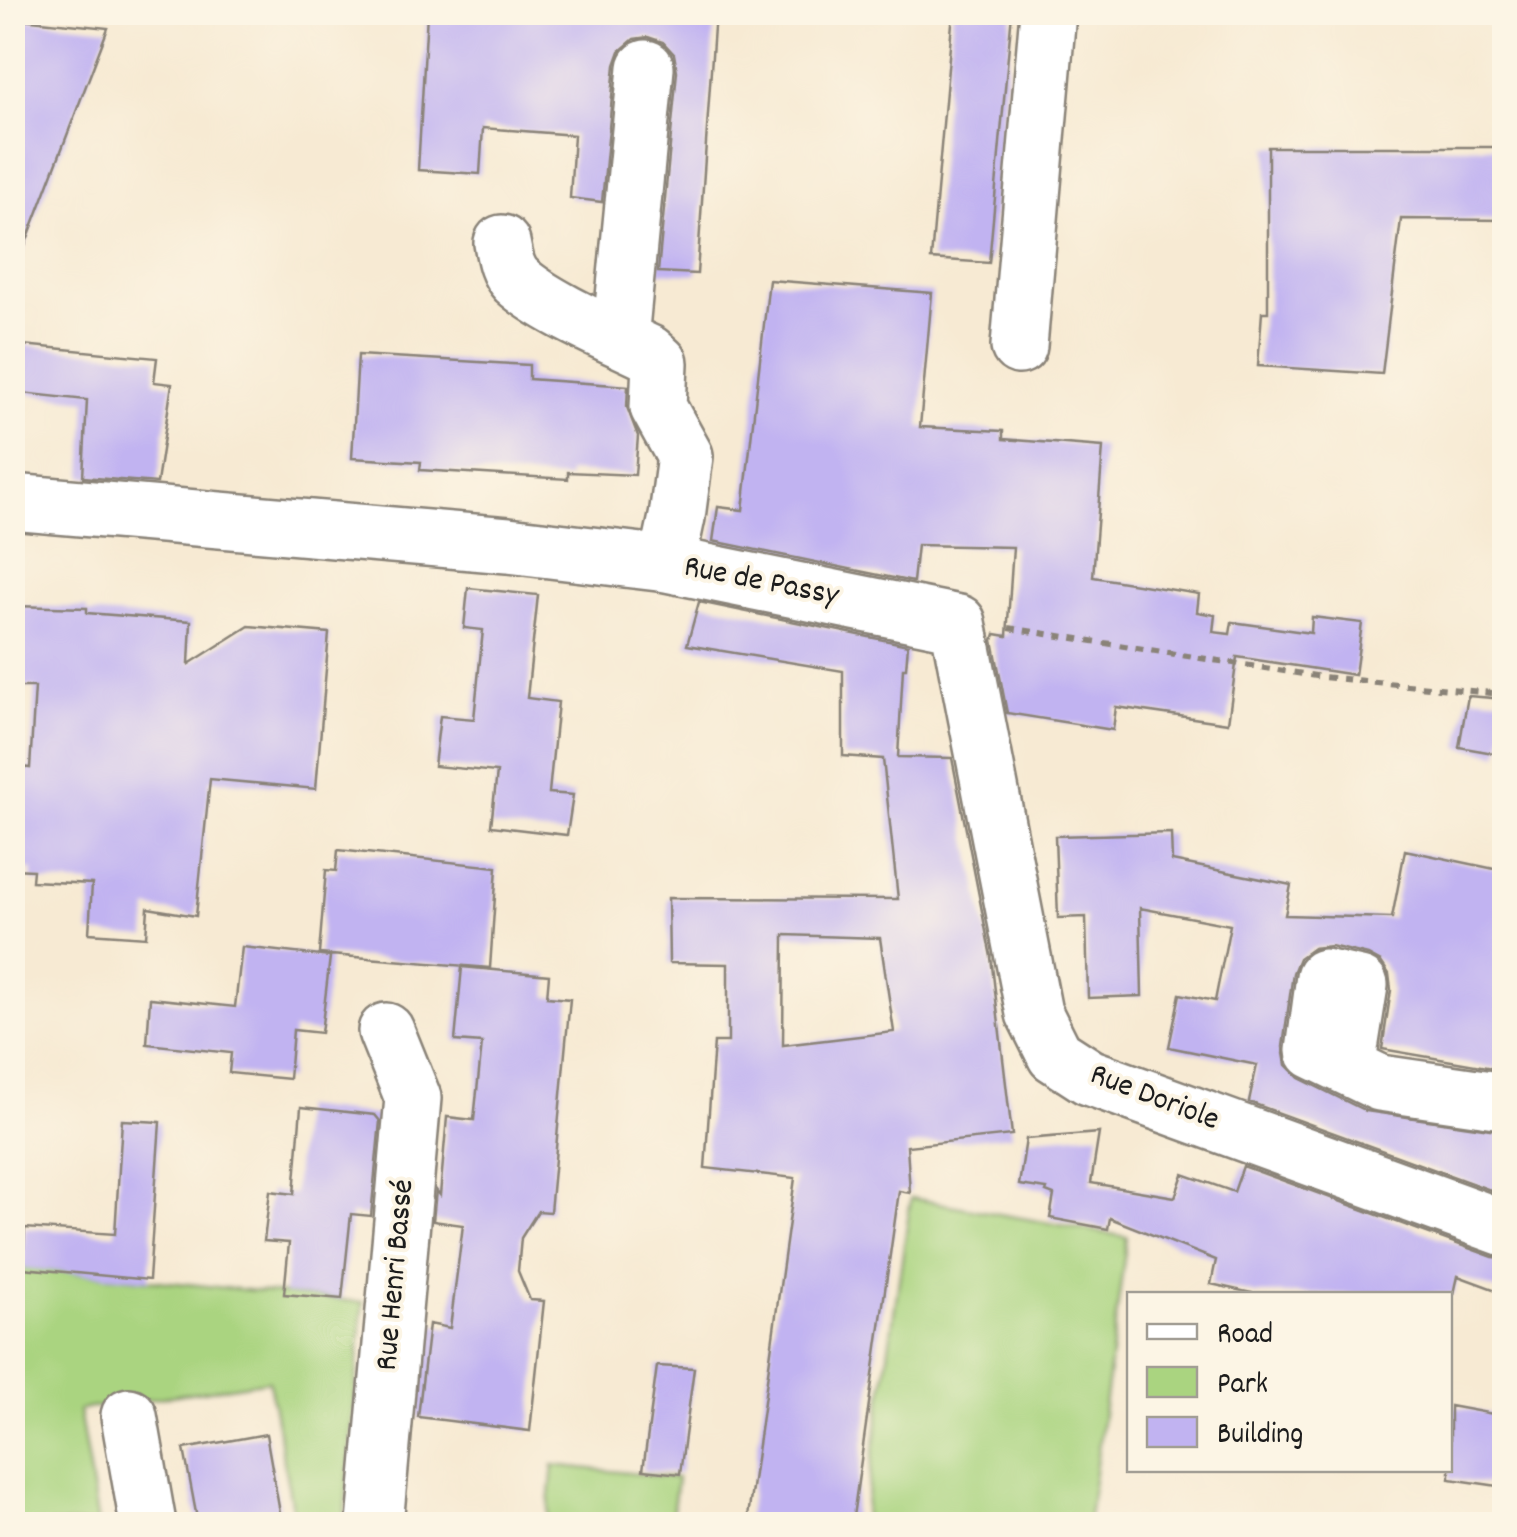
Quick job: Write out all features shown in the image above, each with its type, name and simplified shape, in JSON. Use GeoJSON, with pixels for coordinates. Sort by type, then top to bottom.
{"type":"FeatureCollection","features":[{"type":"Feature","properties":{"kind":"street"},"geometry":{"type":"LineString","coordinates":[[1019,346],[1048,12]]}},
{"type":"Feature","properties":{"kind":"street"},"geometry":{"type":"LineString","coordinates":[[620,339],[646,68]]}},
{"type":"Feature","properties":{"kind":"street"},"geometry":{"type":"LineString","coordinates":[[502,243],[506,264],[516,279],[542,298],[649,353],[660,363],[658,407],[685,456],[678,517],[667,564]]}},
{"type":"Feature","properties":{"kind":"street","name":"Rue de Passy"},"geometry":{"type":"LineString","coordinates":[[12,502],[508,545],[667,564],[958,623]]}},
{"type":"Feature","properties":{"kind":"street","name":"Rue Doriole"},"geometry":{"type":"LineString","coordinates":[[958,623],[1034,1013],[1056,1055],[1089,1077],[1504,1228]]}},
{"type":"Feature","properties":{"kind":"street","name":"Rue Henri Bassé"},"geometry":{"type":"LineString","coordinates":[[375,1524],[413,1098],[386,1031]]}},
{"type":"Feature","properties":{"kind":"street"},"geometry":{"type":"LineString","coordinates":[[1347,1067],[1380,1083],[1504,1101]]}},
{"type":"Feature","properties":{"kind":"street"},"geometry":{"type":"LineString","coordinates":[[129,1416],[148,1524]]}},
{"type":"Feature","properties":{"kind":"path"},"geometry":{"type":"LineString","coordinates":[[958,623],[979,623],[1322,677],[1504,694]]}},
{"type":"Feature","properties":{"kind":"green space"},"geometry":{"type":"Polygon","coordinates":[[[911,1198],[1127,1237],[1088,1524],[863,1524],[911,1198]]]}},
{"type":"Feature","properties":{"kind":"green space"},"geometry":{"type":"Polygon","coordinates":[[[13,1266],[363,1302],[344,1524],[295,1524],[269,1381],[79,1410],[98,1524],[13,1524],[13,1266]]]}},
{"type":"Feature","properties":{"kind":"green space"},"geometry":{"type":"Polygon","coordinates":[[[553,1465],[677,1478],[671,1524],[547,1524],[553,1465]]]}},
{"type":"Feature","properties":{"kind":"building"},"geometry":{"type":"Polygon","coordinates":[[[715,12],[697,274],[658,272],[677,71],[674,54],[663,42],[648,37],[634,39],[620,51],[615,65],[602,202],[570,198],[574,135],[483,128],[480,174],[418,170],[427,13],[715,12]]]}},
{"type":"Feature","properties":{"kind":"building"},"geometry":{"type":"Polygon","coordinates":[[[953,12],[1012,12],[989,263],[931,259],[953,12]]]}},
{"type":"Feature","properties":{"kind":"building"},"geometry":{"type":"Polygon","coordinates":[[[12,18],[108,28],[16,269],[12,269],[12,18]]]}},
{"type":"Feature","properties":{"kind":"building"},"geometry":{"type":"Polygon","coordinates":[[[1268,147],[1504,147],[1504,220],[1401,219],[1382,374],[1258,366],[1262,312],[1268,312],[1268,147]]]}},
{"type":"Feature","properties":{"kind":"building"},"geometry":{"type":"Polygon","coordinates":[[[769,280],[932,293],[920,427],[1003,431],[1003,439],[1103,447],[1093,577],[1199,594],[1197,612],[1215,615],[1213,632],[1230,634],[1232,622],[1311,633],[1312,617],[1362,623],[1355,675],[1237,657],[1228,723],[1116,707],[1113,730],[1007,713],[993,640],[995,634],[1007,636],[1013,547],[917,545],[913,582],[713,541],[718,507],[743,510],[769,280]]]}},
{"type":"Feature","properties":{"kind":"building"},"geometry":{"type":"Polygon","coordinates":[[[12,344],[157,358],[154,382],[172,384],[157,483],[83,477],[87,400],[12,392],[12,344]]]}},
{"type":"Feature","properties":{"kind":"building"},"geometry":{"type":"Polygon","coordinates":[[[358,355],[529,365],[529,379],[628,386],[627,407],[638,436],[635,475],[568,472],[568,479],[420,470],[421,462],[352,458],[358,355]]]}},
{"type":"Feature","properties":{"kind":"building"},"geometry":{"type":"Polygon","coordinates":[[[468,588],[538,595],[527,698],[558,702],[549,793],[573,795],[567,835],[491,826],[497,772],[434,766],[440,716],[474,719],[483,630],[464,628],[468,588]]]}},
{"type":"Feature","properties":{"kind":"building"},"geometry":{"type":"Polygon","coordinates":[[[699,602],[908,645],[898,757],[952,758],[991,957],[1012,1135],[907,1146],[910,1193],[899,1191],[852,1524],[747,1524],[795,1178],[705,1168],[714,1042],[728,1042],[728,964],[669,963],[668,898],[898,899],[883,759],[843,756],[843,671],[687,645],[699,602]],[[784,935],[783,1045],[894,1032],[880,938],[784,935]]]}},
{"type":"Feature","properties":{"kind":"building"},"geometry":{"type":"Polygon","coordinates":[[[12,606],[87,608],[87,613],[191,621],[189,664],[249,626],[329,633],[316,789],[210,779],[196,916],[148,908],[146,937],[89,933],[92,884],[32,881],[33,870],[12,869],[12,766],[30,768],[35,687],[12,687],[12,606]]]}},
{"type":"Feature","properties":{"kind":"building"},"geometry":{"type":"Polygon","coordinates":[[[1468,696],[1504,699],[1499,754],[1459,747],[1468,696]]]}},
{"type":"Feature","properties":{"kind":"building"},"geometry":{"type":"Polygon","coordinates":[[[1171,833],[1172,861],[1291,885],[1285,915],[1392,918],[1405,850],[1504,871],[1504,1070],[1382,1049],[1391,990],[1389,974],[1381,962],[1368,955],[1331,946],[1313,948],[1299,958],[1293,973],[1283,1047],[1286,1065],[1299,1078],[1366,1111],[1504,1131],[1504,1195],[1249,1102],[1257,1065],[1169,1047],[1180,994],[1215,1001],[1230,925],[1140,908],[1142,996],[1088,998],[1086,917],[1058,918],[1055,836],[1171,833]]]}},
{"type":"Feature","properties":{"kind":"building"},"geometry":{"type":"Polygon","coordinates":[[[338,850],[497,867],[490,968],[319,954],[326,870],[336,871],[338,850]]]}},
{"type":"Feature","properties":{"kind":"building"},"geometry":{"type":"Polygon","coordinates":[[[242,947],[330,957],[321,1033],[293,1030],[289,1079],[229,1073],[231,1053],[147,1044],[150,998],[235,1007],[242,947]]]}},
{"type":"Feature","properties":{"kind":"building"},"geometry":{"type":"Polygon","coordinates":[[[462,967],[549,975],[547,997],[570,999],[550,1212],[538,1211],[521,1238],[518,1271],[530,1300],[544,1301],[530,1431],[418,1417],[429,1324],[450,1328],[463,1225],[433,1221],[436,1190],[440,1195],[447,1117],[474,1120],[482,1043],[455,1041],[462,967]]]}},
{"type":"Feature","properties":{"kind":"building"},"geometry":{"type":"Polygon","coordinates":[[[301,1107],[375,1115],[380,1121],[371,1216],[351,1214],[342,1299],[284,1294],[289,1243],[264,1241],[270,1191],[294,1194],[301,1107]]]}},
{"type":"Feature","properties":{"kind":"building"},"geometry":{"type":"Polygon","coordinates":[[[122,1120],[160,1122],[149,1280],[23,1268],[25,1228],[115,1234],[122,1120]]]}},
{"type":"Feature","properties":{"kind":"building"},"geometry":{"type":"Polygon","coordinates":[[[1099,1133],[1091,1183],[1175,1197],[1183,1174],[1234,1192],[1243,1166],[1504,1258],[1504,1293],[1458,1276],[1454,1294],[1247,1292],[1211,1284],[1216,1260],[1110,1218],[1108,1229],[1050,1218],[1054,1195],[1047,1189],[1019,1185],[1026,1139],[1099,1133]]]}},
{"type":"Feature","properties":{"kind":"building"},"geometry":{"type":"Polygon","coordinates":[[[657,1366],[694,1368],[680,1474],[643,1470],[657,1366]]]}},
{"type":"Feature","properties":{"kind":"building"},"geometry":{"type":"Polygon","coordinates":[[[1452,1406],[1504,1416],[1498,1486],[1450,1479],[1452,1406]]]}},
{"type":"Feature","properties":{"kind":"building"},"geometry":{"type":"Polygon","coordinates":[[[266,1434],[282,1524],[198,1524],[184,1449],[266,1434]]]}}]}
